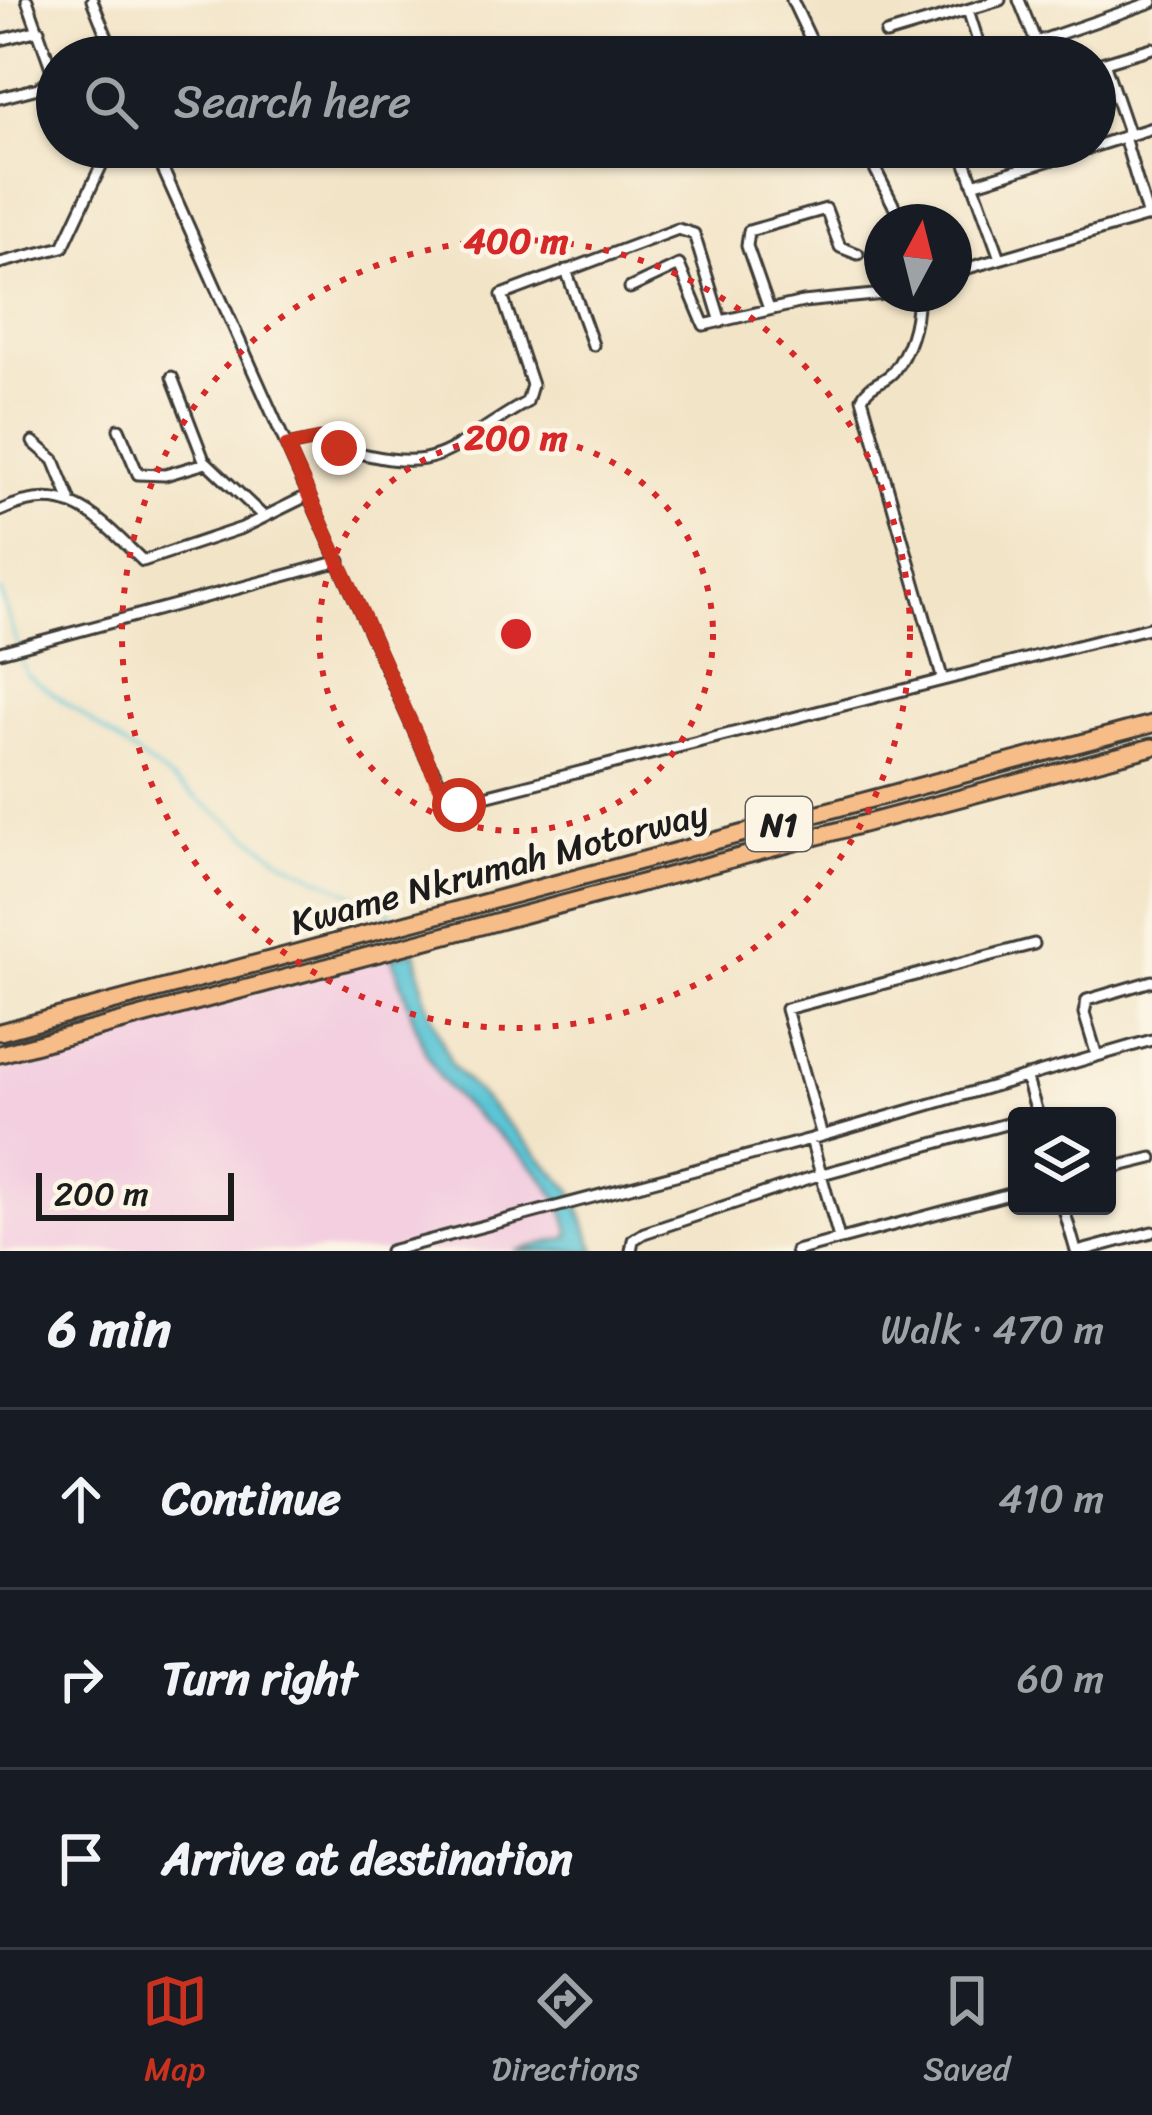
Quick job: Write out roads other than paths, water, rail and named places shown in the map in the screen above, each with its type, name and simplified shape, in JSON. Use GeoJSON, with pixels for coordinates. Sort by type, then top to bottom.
{"type":"FeatureCollection","features":[{"type":"Feature","properties":{"kind":"highway","name":"Kwame Nkrumah Motorway"},"geometry":{"type":"LineString","coordinates":[[0,1032],[1152,724]]}},
{"type":"Feature","properties":{"kind":"highway","name":"Kwame Nkrumah Motorway"},"geometry":{"type":"LineString","coordinates":[[0,1054],[1152,747]]}},
{"type":"Feature","properties":{"kind":"street"},"geometry":{"type":"LineString","coordinates":[[27,0],[41,36]]}},
{"type":"Feature","properties":{"kind":"street"},"geometry":{"type":"LineString","coordinates":[[92,0],[107,36]]}},
{"type":"Feature","properties":{"kind":"street"},"geometry":{"type":"LineString","coordinates":[[794,0],[810,36]]}},
{"type":"Feature","properties":{"kind":"street"},"geometry":{"type":"LineString","coordinates":[[886,34],[960,7],[1000,0]]}},
{"type":"Feature","properties":{"kind":"street"},"geometry":{"type":"LineString","coordinates":[[1019,0],[1034,36]]}},
{"type":"Feature","properties":{"kind":"street"},"geometry":{"type":"LineString","coordinates":[[1053,36],[1152,2]]}},
{"type":"Feature","properties":{"kind":"street"},"geometry":{"type":"LineString","coordinates":[[960,7],[973,36]]}},
{"type":"Feature","properties":{"kind":"street"},"geometry":{"type":"LineString","coordinates":[[0,40],[39,30]]}},
{"type":"Feature","properties":{"kind":"street"},"geometry":{"type":"LineString","coordinates":[[1116,59],[1152,49]]}},
{"type":"Feature","properties":{"kind":"street"},"geometry":{"type":"LineString","coordinates":[[0,98],[36,89]]}},
{"type":"Feature","properties":{"kind":"street"},"geometry":{"type":"LineString","coordinates":[[972,267],[1150,216],[1116,109]]}},
{"type":"Feature","properties":{"kind":"street"},"geometry":{"type":"LineString","coordinates":[[1116,139],[1152,128]]}},
{"type":"Feature","properties":{"kind":"street"},"geometry":{"type":"LineString","coordinates":[[0,263],[63,247],[100,168]]}},
{"type":"Feature","properties":{"kind":"street"},"geometry":{"type":"LineString","coordinates":[[162,168],[436,779],[453,804],[942,676],[1152,627]]}},
{"type":"Feature","properties":{"kind":"street"},"geometry":{"type":"LineString","coordinates":[[875,168],[893,204]]}},
{"type":"Feature","properties":{"kind":"street"},"geometry":{"type":"LineString","coordinates":[[969,168],[1000,258]]}},
{"type":"Feature","properties":{"kind":"street"},"geometry":{"type":"LineString","coordinates":[[973,184],[1025,168]]}},
{"type":"Feature","properties":{"kind":"street"},"geometry":{"type":"LineString","coordinates":[[769,309],[747,246],[749,231],[826,209],[841,247],[858,254]]}},
{"type":"Feature","properties":{"kind":"street"},"geometry":{"type":"LineString","coordinates":[[287,446],[336,436],[339,448],[419,464],[453,450],[527,402],[532,385],[502,295],[687,228],[694,234],[721,322]]}},
{"type":"Feature","properties":{"kind":"street"},"geometry":{"type":"LineString","coordinates":[[630,288],[679,266],[698,322],[864,297]]}},
{"type":"Feature","properties":{"kind":"street"},"geometry":{"type":"LineString","coordinates":[[566,270],[593,345]]}},
{"type":"Feature","properties":{"kind":"street"},"geometry":{"type":"LineString","coordinates":[[918,312],[918,323],[890,376],[869,386],[862,398],[942,676]]}},
{"type":"Feature","properties":{"kind":"street"},"geometry":{"type":"LineString","coordinates":[[172,376],[206,463],[264,518]]}},
{"type":"Feature","properties":{"kind":"street"},"geometry":{"type":"LineString","coordinates":[[119,429],[138,474],[165,475],[206,463]]}},
{"type":"Feature","properties":{"kind":"street"},"geometry":{"type":"LineString","coordinates":[[33,442],[54,460],[70,499],[143,561],[264,518],[309,495]]}},
{"type":"Feature","properties":{"kind":"street"},"geometry":{"type":"LineString","coordinates":[[0,511],[45,499],[70,499]]}},
{"type":"Feature","properties":{"kind":"street"},"geometry":{"type":"LineString","coordinates":[[0,652],[340,561]]}},
{"type":"Feature","properties":{"kind":"street"},"geometry":{"type":"LineString","coordinates":[[839,1238],[786,1009],[1034,944]]}},
{"type":"Feature","properties":{"kind":"street"},"geometry":{"type":"LineString","coordinates":[[1097,1055],[1084,1013],[1088,1000],[1152,981]]}},
{"type":"Feature","properties":{"kind":"street"},"geometry":{"type":"LineString","coordinates":[[390,1251],[816,1138],[1152,1040]]}},
{"type":"Feature","properties":{"kind":"street"},"geometry":{"type":"LineString","coordinates":[[1025,1076],[1035,1107]]}},
{"type":"Feature","properties":{"kind":"street"},"geometry":{"type":"LineString","coordinates":[[631,1251],[633,1240],[644,1233],[822,1174],[1008,1123]]}},
{"type":"Feature","properties":{"kind":"street"},"geometry":{"type":"LineString","coordinates":[[1116,1167],[1152,1157]]}},
{"type":"Feature","properties":{"kind":"street"},"geometry":{"type":"LineString","coordinates":[[796,1251],[1008,1194]]}},
{"type":"Feature","properties":{"kind":"street"},"geometry":{"type":"LineString","coordinates":[[1066,1215],[1079,1251],[1152,1232]]}},
{"type":"Feature","properties":{"kind":"water"},"geometry":{"type":"Polygon","coordinates":[[[416,951],[425,998],[452,1066],[572,1191],[596,1251],[515,1251],[570,1237],[563,1211],[535,1169],[457,1098],[432,1065],[391,957],[416,951]]]}},
{"type":"Feature","properties":{"kind":"waterway"},"geometry":{"type":"LineString","coordinates":[[0,590],[26,674],[283,861],[390,912],[392,919]]}}]}
